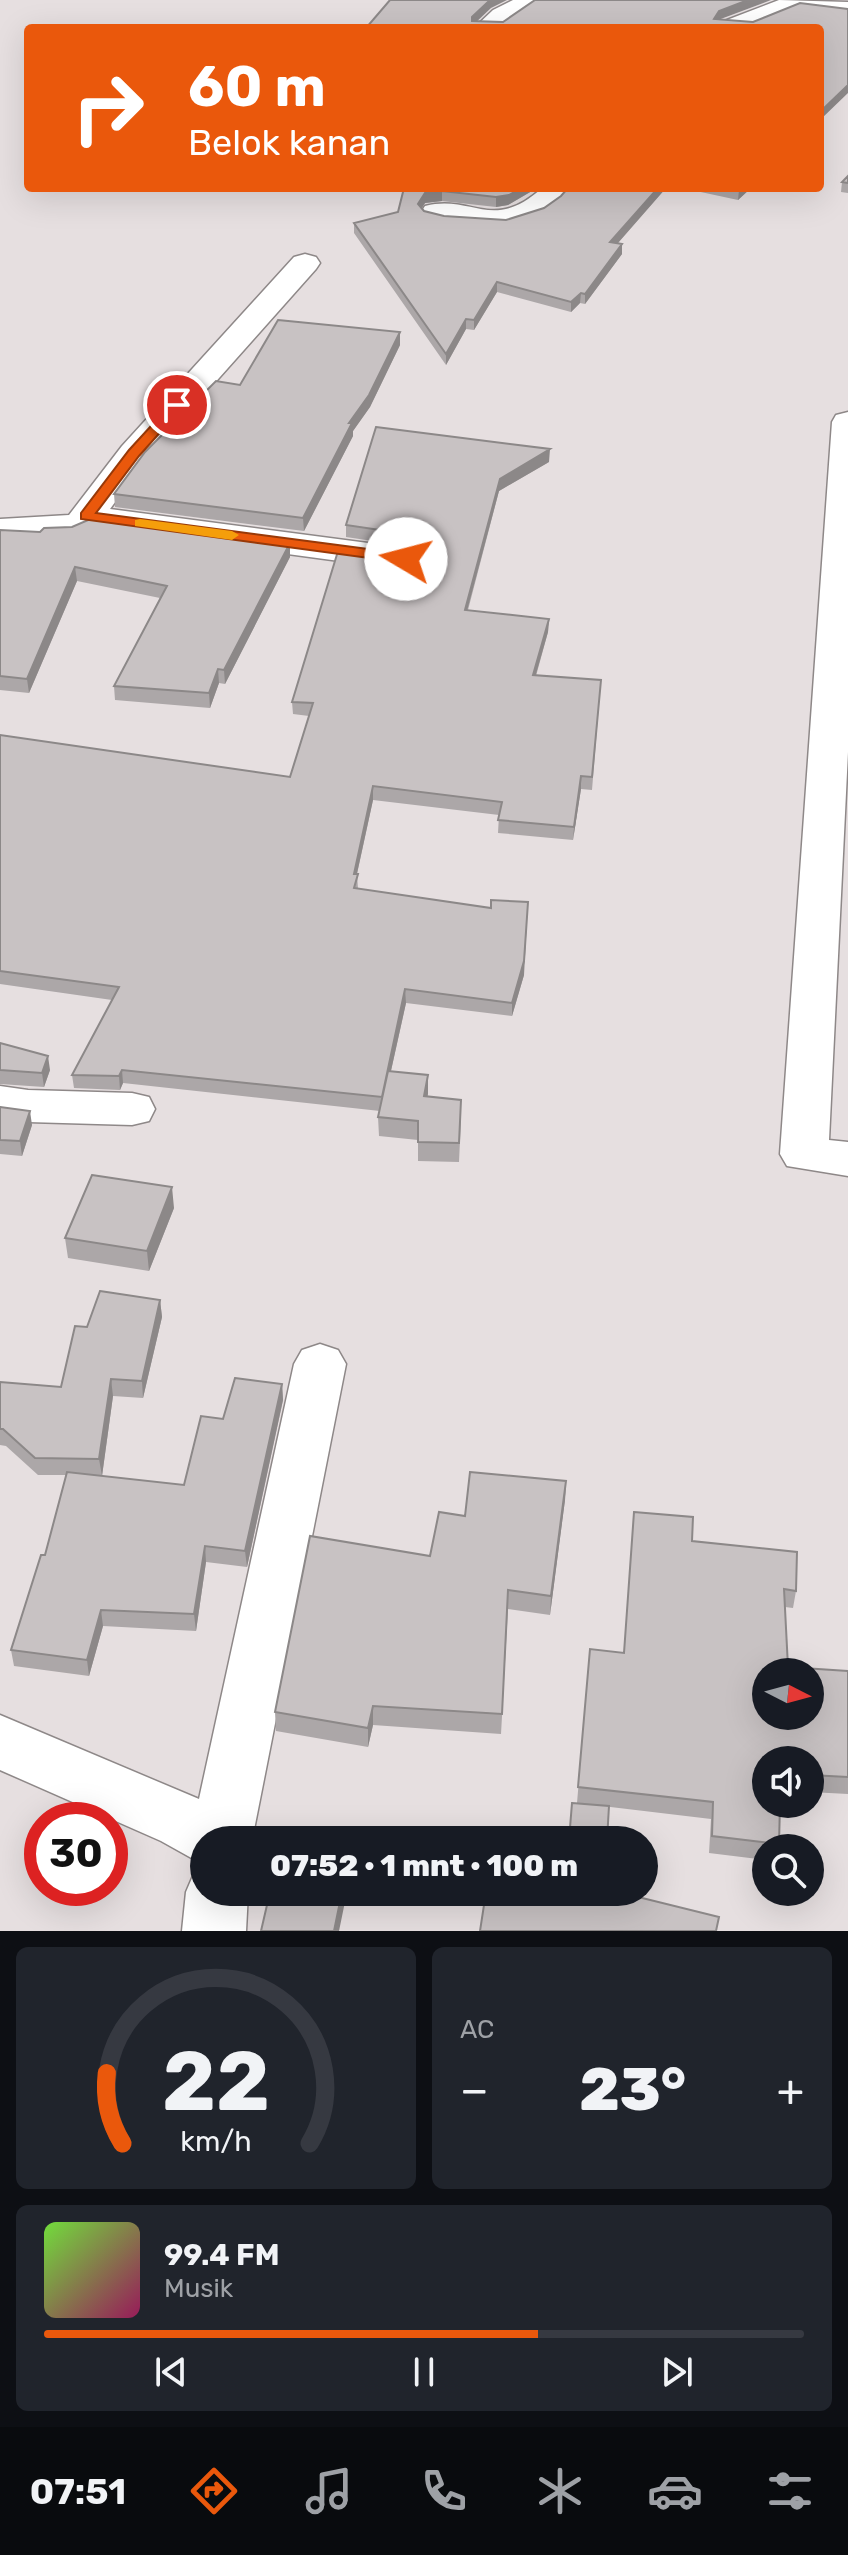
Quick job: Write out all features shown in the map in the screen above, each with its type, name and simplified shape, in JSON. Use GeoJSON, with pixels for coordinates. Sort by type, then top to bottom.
{"type":"FeatureCollection","features":[{"type":"Feature","properties":{"kind":"street"},"geometry":{"type":"LineString","coordinates":[[491,24],[532,0]]}},
{"type":"Feature","properties":{"kind":"street"},"geometry":{"type":"LineString","coordinates":[[794,0],[848,9]]}},
{"type":"Feature","properties":{"kind":"street"},"geometry":{"type":"LineString","coordinates":[[740,24],[775,12],[794,0],[804,0]]}},
{"type":"Feature","properties":{"kind":"street"},"geometry":{"type":"LineString","coordinates":[[435,212],[508,221],[539,208],[555,192]]}},
{"type":"Feature","properties":{"kind":"street"},"geometry":{"type":"LineString","coordinates":[[0,530],[72,527],[86,516],[134,453],[305,263]]}},
{"type":"Feature","properties":{"kind":"street"},"geometry":{"type":"LineString","coordinates":[[848,422],[804,1154],[848,1159]]}},
{"type":"Feature","properties":{"kind":"street"},"geometry":{"type":"LineString","coordinates":[[86,516],[406,559]]}},
{"type":"Feature","properties":{"kind":"street"},"geometry":{"type":"LineString","coordinates":[[0,1102],[28,1106],[132,1109]]}},
{"type":"Feature","properties":{"kind":"street"},"geometry":{"type":"LineString","coordinates":[[224,1826],[320,1364]]}},
{"type":"Feature","properties":{"kind":"street"},"geometry":{"type":"LineString","coordinates":[[0,1742],[191,1826]]}},
{"type":"Feature","properties":{"kind":"street"},"geometry":{"type":"LineString","coordinates":[[214,1931],[216,1906]]}},
{"type":"Feature","properties":{"kind":"building"},"geometry":{"type":"Polygon","coordinates":[[[390,0],[490,0],[472,17],[472,21],[503,22],[535,0],[748,0],[719,11],[714,19],[753,22],[800,3],[848,9],[848,85],[824,108],[824,24],[369,24],[390,0]]]}},
{"type":"Feature","properties":{"kind":"building"},"geometry":{"type":"Polygon","coordinates":[[[403,192],[434,192],[425,193],[418,204],[424,211],[444,216],[506,220],[544,208],[564,192],[654,192],[610,242],[622,244],[585,294],[581,293],[571,302],[497,282],[474,320],[466,319],[446,354],[354,223],[398,212],[403,192]]]}},
{"type":"Feature","properties":{"kind":"building"},"geometry":{"type":"Polygon","coordinates":[[[451,192],[514,192],[496,197],[451,192]]]}},
{"type":"Feature","properties":{"kind":"building"},"geometry":{"type":"Polygon","coordinates":[[[278,320],[400,332],[369,395],[349,423],[352,423],[303,518],[114,494],[145,452],[216,381],[240,385],[278,320]]]}},
{"type":"Feature","properties":{"kind":"building"},"geometry":{"type":"Polygon","coordinates":[[[376,427],[550,449],[500,479],[465,610],[549,619],[533,675],[601,680],[592,777],[581,776],[574,827],[498,820],[502,802],[373,786],[354,874],[358,874],[354,888],[491,908],[491,900],[528,902],[524,961],[512,1003],[405,989],[382,1097],[122,1070],[119,1076],[72,1075],[119,987],[0,971],[0,735],[290,777],[313,703],[292,702],[338,551],[406,560],[420,557],[427,548],[420,536],[346,525],[376,427]]]}},
{"type":"Feature","properties":{"kind":"building"},"geometry":{"type":"Polygon","coordinates":[[[95,517],[290,543],[224,670],[218,669],[209,693],[114,686],[167,586],[75,567],[27,679],[0,676],[0,530],[40,532],[44,528],[72,527],[95,517]]]}},
{"type":"Feature","properties":{"kind":"building"},"geometry":{"type":"Polygon","coordinates":[[[0,1043],[48,1056],[42,1073],[0,1070],[0,1043]]]}},
{"type":"Feature","properties":{"kind":"building"},"geometry":{"type":"Polygon","coordinates":[[[388,1071],[428,1075],[424,1096],[461,1100],[459,1143],[418,1142],[418,1121],[378,1117],[388,1071]]]}},
{"type":"Feature","properties":{"kind":"building"},"geometry":{"type":"Polygon","coordinates":[[[0,1107],[30,1111],[20,1141],[0,1140],[0,1107]]]}},
{"type":"Feature","properties":{"kind":"building"},"geometry":{"type":"Polygon","coordinates":[[[92,1175],[172,1187],[147,1251],[65,1238],[92,1175]]]}},
{"type":"Feature","properties":{"kind":"building"},"geometry":{"type":"Polygon","coordinates":[[[100,1291],[160,1300],[142,1381],[111,1379],[99,1459],[35,1458],[0,1429],[0,1382],[61,1387],[75,1326],[87,1327],[100,1291]]]}},
{"type":"Feature","properties":{"kind":"building"},"geometry":{"type":"Polygon","coordinates":[[[235,1378],[282,1384],[245,1551],[205,1546],[194,1614],[101,1610],[87,1660],[11,1650],[41,1555],[45,1555],[67,1472],[184,1485],[201,1416],[223,1419],[235,1378]]]}},
{"type":"Feature","properties":{"kind":"building"},"geometry":{"type":"Polygon","coordinates":[[[470,1472],[566,1481],[551,1596],[508,1590],[502,1714],[373,1706],[368,1728],[275,1712],[310,1536],[430,1556],[439,1512],[465,1516],[470,1472]]]}},
{"type":"Feature","properties":{"kind":"building"},"geometry":{"type":"Polygon","coordinates":[[[634,1512],[693,1517],[692,1541],[797,1552],[796,1591],[784,1589],[788,1658],[752,1658],[752,1730],[824,1730],[824,1669],[848,1671],[848,1777],[824,1776],[824,1746],[752,1746],[752,1818],[780,1818],[779,1834],[752,1834],[752,1841],[712,1836],[713,1802],[578,1787],[590,1649],[624,1653],[634,1512]]]}},
{"type":"Feature","properties":{"kind":"building"},"geometry":{"type":"Polygon","coordinates":[[[572,1803],[609,1806],[608,1826],[570,1826],[572,1803]]]}},
{"type":"Feature","properties":{"kind":"building"},"geometry":{"type":"Polygon","coordinates":[[[658,1902],[719,1917],[716,1931],[480,1931],[484,1906],[658,1906],[658,1902]]]}},
{"type":"Feature","properties":{"kind":"building"},"geometry":{"type":"Polygon","coordinates":[[[267,1906],[339,1906],[334,1931],[261,1931],[267,1906]]]}},
{"type":"Feature","properties":{"kind":"slow traffic"},"geometry":{"type":"LineString","coordinates":[[140,523],[232,535]]}},
{"type":"Feature","properties":{"kind":"route"},"geometry":{"type":"LineString","coordinates":[[177,405],[134,453],[86,516],[406,559]]}}]}
